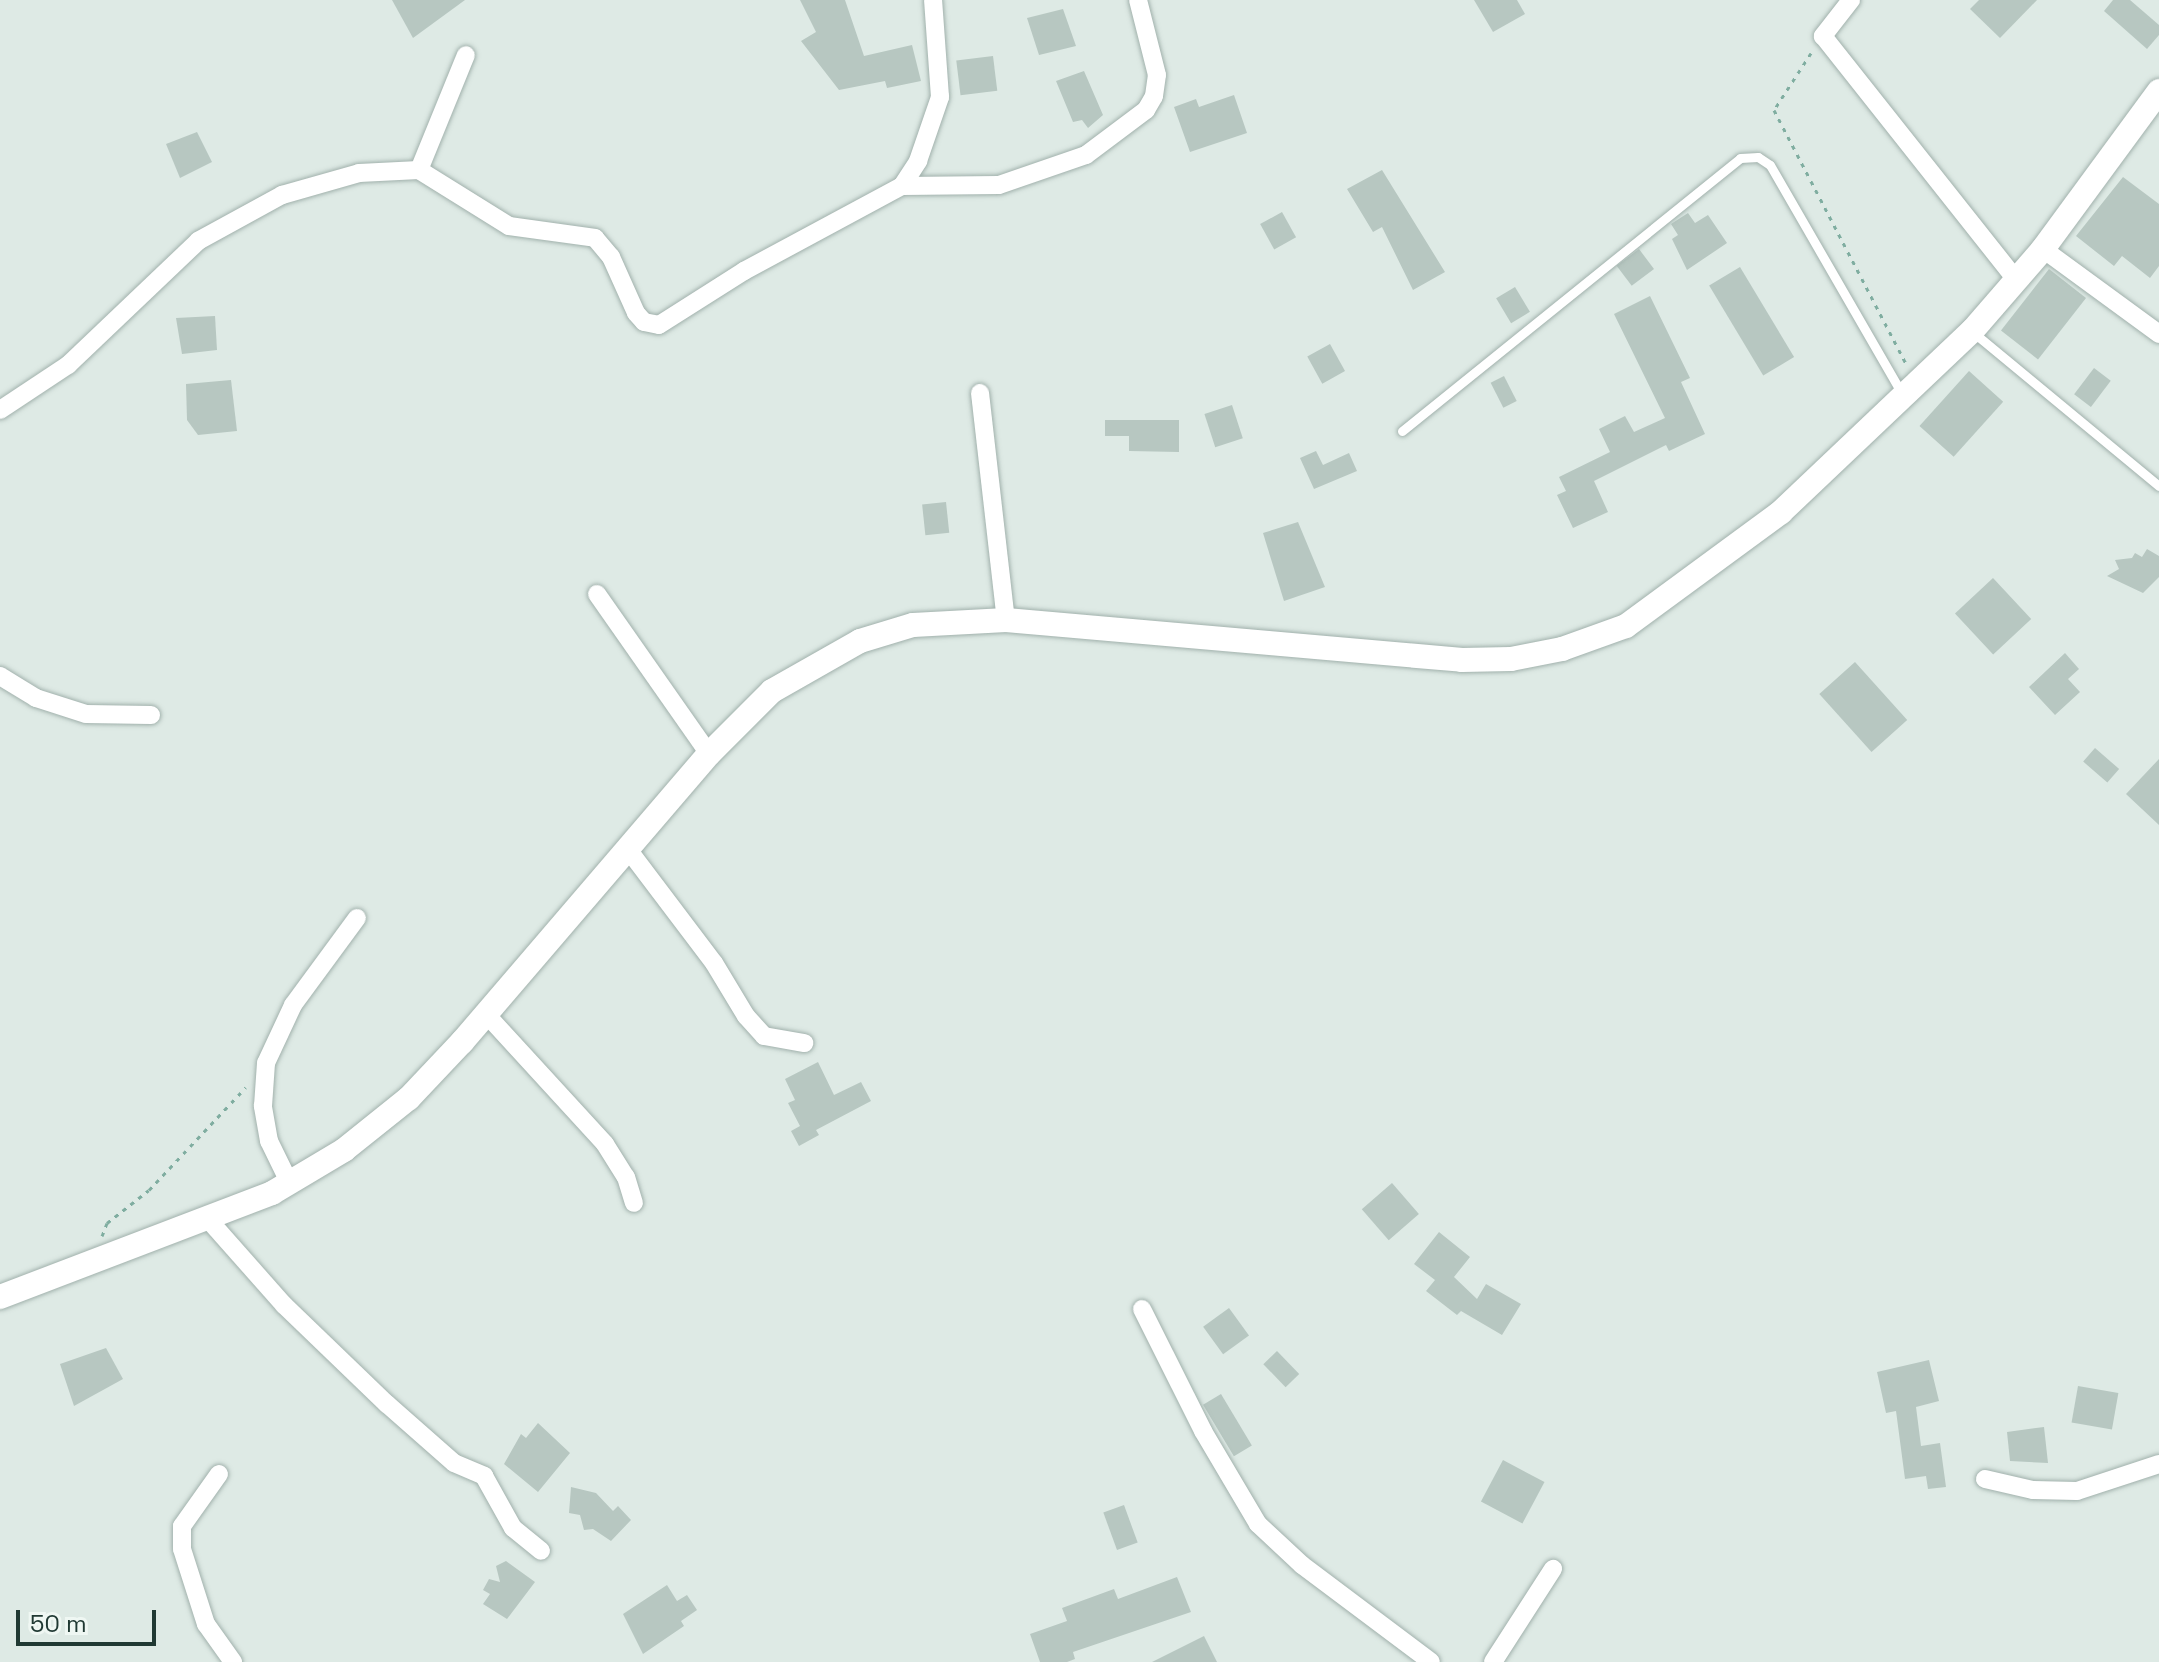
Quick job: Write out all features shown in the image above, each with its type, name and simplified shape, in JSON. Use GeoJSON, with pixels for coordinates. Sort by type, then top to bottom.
{"type":"FeatureCollection","features":[{"type":"Feature","properties":{"kind":"street"},"geometry":{"type":"LineString","coordinates":[[902,186],[918,161],[940,97],[933,0]]}},
{"type":"Feature","properties":{"kind":"street"},"geometry":{"type":"LineString","coordinates":[[0,410],[68,365],[198,241],[282,195],[359,173],[419,170],[509,226],[595,238],[611,257],[636,313],[644,322],[659,325],[744,271],[902,186],[999,185],[1086,155],[1146,110],[1157,75],[1138,0]]}},
{"type":"Feature","properties":{"kind":"street"},"geometry":{"type":"LineString","coordinates":[[1851,0],[1823,36],[2017,281]]}},
{"type":"Feature","properties":{"kind":"street"},"geometry":{"type":"LineString","coordinates":[[419,170],[466,55]]}},
{"type":"Feature","properties":{"kind":"street"},"geometry":{"type":"LineString","coordinates":[[0,1297],[290,1184],[344,1150],[409,1098],[486,1014],[709,754],[772,691],[860,641],[913,625],[1006,620],[1462,660],[1511,659],[1562,649],[1626,626],[1781,512],[1972,331],[2043,249],[2159,91]]}},
{"type":"Feature","properties":{"kind":"street"},"geometry":{"type":"LineString","coordinates":[[2043,249],[2159,334]]}},
{"type":"Feature","properties":{"kind":"street"},"geometry":{"type":"LineString","coordinates":[[980,393],[1006,620]]}},
{"type":"Feature","properties":{"kind":"street"},"geometry":{"type":"LineString","coordinates":[[597,594],[709,754]]}},
{"type":"Feature","properties":{"kind":"street"},"geometry":{"type":"LineString","coordinates":[[0,676],[36,698],[86,714],[151,715]]}},
{"type":"Feature","properties":{"kind":"street"},"geometry":{"type":"LineString","coordinates":[[627,848],[714,963],[746,1016],[764,1036],[804,1043]]}},
{"type":"Feature","properties":{"kind":"street"},"geometry":{"type":"LineString","coordinates":[[290,1184],[269,1141],[263,1106],[266,1063],[293,1005],[357,918]]}},
{"type":"Feature","properties":{"kind":"street"},"geometry":{"type":"LineString","coordinates":[[486,1014],[605,1144],[626,1177],[634,1203]]}},
{"type":"Feature","properties":{"kind":"street"},"geometry":{"type":"LineString","coordinates":[[207,1218],[284,1305],[387,1404],[454,1463],[484,1476],[513,1528],[541,1551]]}},
{"type":"Feature","properties":{"kind":"street"},"geometry":{"type":"LineString","coordinates":[[1142,1309],[1203,1431],[1258,1524],[1302,1565],[1431,1662]]}},
{"type":"Feature","properties":{"kind":"street"},"geometry":{"type":"LineString","coordinates":[[1985,1479],[2033,1490],[2077,1491],[2159,1464]]}},
{"type":"Feature","properties":{"kind":"street"},"geometry":{"type":"LineString","coordinates":[[219,1474],[182,1526],[182,1549],[206,1624],[233,1662]]}},
{"type":"Feature","properties":{"kind":"street"},"geometry":{"type":"LineString","coordinates":[[1493,1662],[1553,1569]]}},
{"type":"Feature","properties":{"kind":"lane"},"geometry":{"type":"LineString","coordinates":[[1402,431],[1740,158],[1758,157],[1770,165],[1910,390]]}},
{"type":"Feature","properties":{"kind":"lane"},"geometry":{"type":"LineString","coordinates":[[1972,331],[2159,486]]}},
{"type":"Feature","properties":{"kind":"path"},"geometry":{"type":"LineString","coordinates":[[1823,36],[1774,110],[1910,390]]}},
{"type":"Feature","properties":{"kind":"path"},"geometry":{"type":"LineString","coordinates":[[91,1261],[107,1223],[206,1134],[266,1063]]}},
{"type":"Feature","properties":{"kind":"building"},"geometry":{"type":"Polygon","coordinates":[[[392,0],[465,0],[413,38],[392,0]]]}},
{"type":"Feature","properties":{"kind":"building"},"geometry":{"type":"Polygon","coordinates":[[[800,0],[845,0],[864,56],[912,45],[921,81],[887,88],[885,81],[839,90],[801,41],[816,32],[800,0]]]}},
{"type":"Feature","properties":{"kind":"building"},"geometry":{"type":"Polygon","coordinates":[[[1474,0],[1517,0],[1525,14],[1493,32],[1474,0]]]}},
{"type":"Feature","properties":{"kind":"building"},"geometry":{"type":"Polygon","coordinates":[[[1979,0],[2037,0],[2000,38],[1970,9],[1979,0]]]}},
{"type":"Feature","properties":{"kind":"building"},"geometry":{"type":"Polygon","coordinates":[[[2113,0],[2130,0],[2159,25],[2159,35],[2147,49],[2104,11],[2113,0]]]}},
{"type":"Feature","properties":{"kind":"building"},"geometry":{"type":"Polygon","coordinates":[[[1063,9],[1076,46],[1039,55],[1027,18],[1063,9]]]}},
{"type":"Feature","properties":{"kind":"building"},"geometry":{"type":"Polygon","coordinates":[[[993,56],[997,91],[961,95],[956,61],[993,56]]]}},
{"type":"Feature","properties":{"kind":"building"},"geometry":{"type":"Polygon","coordinates":[[[1084,71],[1103,115],[1088,128],[1082,120],[1073,122],[1056,81],[1084,71]]]}},
{"type":"Feature","properties":{"kind":"building"},"geometry":{"type":"Polygon","coordinates":[[[1234,95],[1247,133],[1190,152],[1174,107],[1196,99],[1199,107],[1234,95]]]}},
{"type":"Feature","properties":{"kind":"building"},"geometry":{"type":"Polygon","coordinates":[[[197,132],[212,162],[180,178],[166,144],[197,132]]]}},
{"type":"Feature","properties":{"kind":"building"},"geometry":{"type":"Polygon","coordinates":[[[1382,170],[1445,272],[1413,290],[1382,227],[1373,232],[1347,189],[1382,170]]]}},
{"type":"Feature","properties":{"kind":"building"},"geometry":{"type":"Polygon","coordinates":[[[2123,177],[2159,204],[2159,266],[2150,278],[2122,256],[2114,266],[2076,236],[2123,177]]]}},
{"type":"Feature","properties":{"kind":"building"},"geometry":{"type":"Polygon","coordinates":[[[1282,212],[1296,237],[1274,249],[1260,224],[1282,212]]]}},
{"type":"Feature","properties":{"kind":"building"},"geometry":{"type":"Polygon","coordinates":[[[1688,213],[1695,223],[1708,215],[1727,243],[1687,270],[1672,239],[1678,235],[1671,224],[1688,213]]]}},
{"type":"Feature","properties":{"kind":"building"},"geometry":{"type":"Polygon","coordinates":[[[1639,249],[1654,269],[1632,286],[1617,266],[1639,249]]]}},
{"type":"Feature","properties":{"kind":"building"},"geometry":{"type":"Polygon","coordinates":[[[1740,267],[1794,357],[1763,376],[1709,286],[1740,267]]]}},
{"type":"Feature","properties":{"kind":"building"},"geometry":{"type":"Polygon","coordinates":[[[2049,269],[2086,298],[2038,359],[2001,330],[2049,269]]]}},
{"type":"Feature","properties":{"kind":"building"},"geometry":{"type":"Polygon","coordinates":[[[1515,287],[1530,312],[1511,323],[1496,298],[1515,287]]]}},
{"type":"Feature","properties":{"kind":"building"},"geometry":{"type":"Polygon","coordinates":[[[1650,296],[1690,378],[1681,382],[1705,434],[1669,451],[1666,445],[1594,481],[1608,512],[1573,528],[1557,495],[1566,491],[1559,477],[1610,452],[1599,429],[1625,416],[1634,432],[1665,418],[1614,314],[1650,296]]]}},
{"type":"Feature","properties":{"kind":"building"},"geometry":{"type":"Polygon","coordinates":[[[215,316],[217,350],[182,354],[176,318],[215,316]]]}},
{"type":"Feature","properties":{"kind":"building"},"geometry":{"type":"Polygon","coordinates":[[[1330,344],[1345,371],[1322,384],[1307,357],[1330,344]]]}},
{"type":"Feature","properties":{"kind":"building"},"geometry":{"type":"Polygon","coordinates":[[[2094,368],[2111,381],[2091,407],[2074,394],[2094,368]]]}},
{"type":"Feature","properties":{"kind":"building"},"geometry":{"type":"Polygon","coordinates":[[[1969,371],[2003,402],[1954,457],[1919,426],[1969,371]]]}},
{"type":"Feature","properties":{"kind":"building"},"geometry":{"type":"Polygon","coordinates":[[[1504,376],[1517,401],[1503,408],[1491,383],[1504,376]]]}},
{"type":"Feature","properties":{"kind":"building"},"geometry":{"type":"Polygon","coordinates":[[[231,380],[237,431],[198,435],[187,420],[186,384],[231,380]]]}},
{"type":"Feature","properties":{"kind":"building"},"geometry":{"type":"Polygon","coordinates":[[[1232,405],[1243,438],[1215,447],[1204,414],[1232,405]]]}},
{"type":"Feature","properties":{"kind":"building"},"geometry":{"type":"Polygon","coordinates":[[[1105,420],[1179,420],[1179,452],[1129,451],[1129,436],[1105,436],[1105,420]]]}},
{"type":"Feature","properties":{"kind":"building"},"geometry":{"type":"Polygon","coordinates":[[[1316,451],[1323,465],[1349,453],[1357,471],[1314,489],[1300,458],[1316,451]]]}},
{"type":"Feature","properties":{"kind":"building"},"geometry":{"type":"Polygon","coordinates":[[[946,502],[949,533],[925,535],[922,505],[946,502]]]}},
{"type":"Feature","properties":{"kind":"building"},"geometry":{"type":"Polygon","coordinates":[[[1298,522],[1325,587],[1284,601],[1263,533],[1298,522]]]}},
{"type":"Feature","properties":{"kind":"building"},"geometry":{"type":"Polygon","coordinates":[[[2147,549],[2159,556],[2159,577],[2143,593],[2107,576],[2119,569],[2115,560],[2132,558],[2135,553],[2142,557],[2147,549]]]}},
{"type":"Feature","properties":{"kind":"building"},"geometry":{"type":"Polygon","coordinates":[[[1993,578],[2031,619],[1993,654],[1955,613],[1993,578]]]}},
{"type":"Feature","properties":{"kind":"building"},"geometry":{"type":"Polygon","coordinates":[[[2065,653],[2079,669],[2068,679],[2080,692],[2055,715],[2029,687],[2065,653]]]}},
{"type":"Feature","properties":{"kind":"building"},"geometry":{"type":"Polygon","coordinates":[[[1855,662],[1907,720],[1872,752],[1819,694],[1855,662]]]}},
{"type":"Feature","properties":{"kind":"building"},"geometry":{"type":"Polygon","coordinates":[[[2095,748],[2119,769],[2107,783],[2083,762],[2095,748]]]}},
{"type":"Feature","properties":{"kind":"building"},"geometry":{"type":"Polygon","coordinates":[[[2159,759],[2159,825],[2126,794],[2159,759]]]}},
{"type":"Feature","properties":{"kind":"building"},"geometry":{"type":"Polygon","coordinates":[[[818,1062],[834,1095],[861,1082],[871,1101],[816,1130],[819,1135],[799,1146],[791,1131],[800,1126],[788,1103],[795,1100],[785,1079],[818,1062]]]}},
{"type":"Feature","properties":{"kind":"building"},"geometry":{"type":"Polygon","coordinates":[[[1392,1183],[1419,1214],[1389,1240],[1362,1209],[1392,1183]]]}},
{"type":"Feature","properties":{"kind":"building"},"geometry":{"type":"Polygon","coordinates":[[[1439,1232],[1470,1257],[1454,1277],[1477,1299],[1486,1284],[1521,1304],[1502,1335],[1461,1311],[1457,1315],[1426,1291],[1435,1280],[1414,1264],[1439,1232]]]}},
{"type":"Feature","properties":{"kind":"building"},"geometry":{"type":"Polygon","coordinates":[[[1229,1308],[1249,1336],[1223,1354],[1203,1327],[1229,1308]]]}},
{"type":"Feature","properties":{"kind":"building"},"geometry":{"type":"Polygon","coordinates":[[[106,1348],[123,1379],[74,1406],[60,1364],[106,1348]]]}},
{"type":"Feature","properties":{"kind":"building"},"geometry":{"type":"Polygon","coordinates":[[[1277,1351],[1299,1374],[1286,1387],[1263,1364],[1277,1351]]]}},
{"type":"Feature","properties":{"kind":"building"},"geometry":{"type":"Polygon","coordinates":[[[1929,1360],[1939,1401],[1916,1407],[1921,1446],[1940,1443],[1946,1487],[1928,1489],[1926,1476],[1905,1479],[1896,1411],[1886,1413],[1877,1372],[1929,1360]]]}},
{"type":"Feature","properties":{"kind":"building"},"geometry":{"type":"Polygon","coordinates":[[[2078,1386],[2118,1393],[2112,1430],[2072,1422],[2078,1386]]]}},
{"type":"Feature","properties":{"kind":"building"},"geometry":{"type":"Polygon","coordinates":[[[1221,1394],[1252,1445],[1234,1456],[1203,1405],[1221,1394]]]}},
{"type":"Feature","properties":{"kind":"building"},"geometry":{"type":"Polygon","coordinates":[[[538,1423],[570,1453],[538,1492],[504,1464],[521,1434],[526,1438],[538,1423]]]}},
{"type":"Feature","properties":{"kind":"building"},"geometry":{"type":"Polygon","coordinates":[[[2044,1427],[2048,1463],[2010,1461],[2007,1432],[2044,1427]]]}},
{"type":"Feature","properties":{"kind":"building"},"geometry":{"type":"Polygon","coordinates":[[[1503,1460],[1544,1482],[1522,1524],[1481,1501],[1503,1460]]]}},
{"type":"Feature","properties":{"kind":"building"},"geometry":{"type":"Polygon","coordinates":[[[571,1487],[596,1493],[613,1511],[618,1506],[631,1520],[611,1541],[593,1529],[584,1530],[580,1515],[569,1513],[571,1487]]]}},
{"type":"Feature","properties":{"kind":"building"},"geometry":{"type":"Polygon","coordinates":[[[1124,1505],[1138,1543],[1117,1550],[1103,1513],[1124,1505]]]}},
{"type":"Feature","properties":{"kind":"building"},"geometry":{"type":"Polygon","coordinates":[[[506,1561],[535,1582],[507,1619],[483,1604],[490,1594],[483,1590],[489,1579],[500,1582],[496,1566],[506,1561]]]}},
{"type":"Feature","properties":{"kind":"building"},"geometry":{"type":"Polygon","coordinates":[[[1177,1577],[1191,1612],[1073,1652],[1075,1659],[1067,1662],[1040,1662],[1030,1634],[1067,1621],[1062,1608],[1114,1589],[1118,1599],[1177,1577]]]}},
{"type":"Feature","properties":{"kind":"building"},"geometry":{"type":"Polygon","coordinates":[[[667,1585],[677,1601],[687,1595],[697,1610],[681,1621],[684,1626],[643,1654],[623,1614],[667,1585]]]}},
{"type":"Feature","properties":{"kind":"building"},"geometry":{"type":"Polygon","coordinates":[[[1204,1636],[1217,1662],[1152,1662],[1204,1636]]]}}]}
